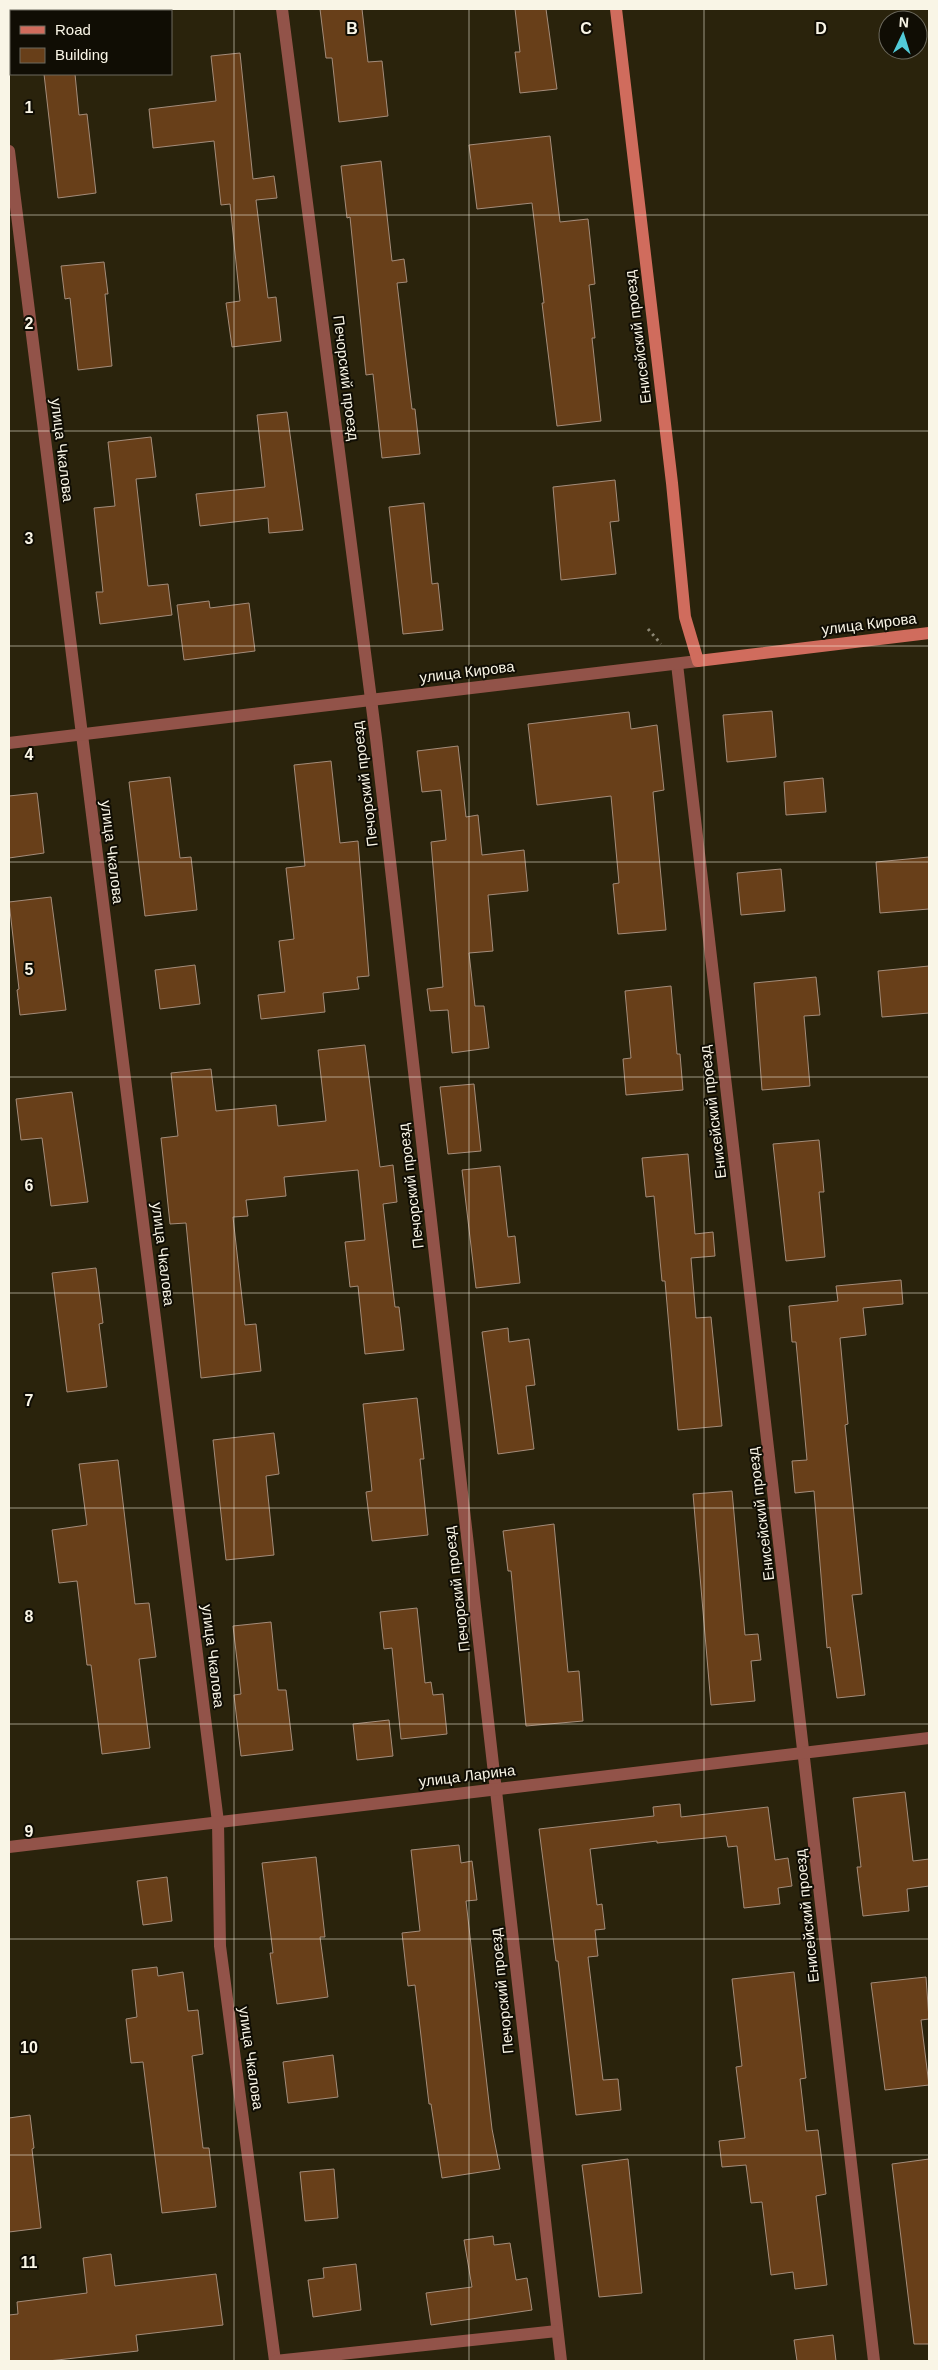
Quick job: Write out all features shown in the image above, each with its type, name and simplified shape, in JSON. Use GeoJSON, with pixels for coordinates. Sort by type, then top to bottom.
{"type":"FeatureCollection","features":[{"type":"Feature","properties":{"kind":"main road","name":"Енисейский проезд"},"geometry":{"type":"LineString","coordinates":[[616,9],[672,483],[684,617],[698,661]]}},
{"type":"Feature","properties":{"kind":"main road","name":"улица Кирова"},"geometry":{"type":"LineString","coordinates":[[698,661],[929,633]]}},
{"type":"Feature","properties":{"kind":"street","name":"Печорский проезд"},"geometry":{"type":"LineString","coordinates":[[282,9],[371,700],[561,2361]]}},
{"type":"Feature","properties":{"kind":"street","name":"улица Чкалова"},"geometry":{"type":"LineString","coordinates":[[9,151],[80,734],[218,1822],[220,1946],[275,2361]]}},
{"type":"Feature","properties":{"kind":"street","name":"улица Кирова"},"geometry":{"type":"LineString","coordinates":[[9,743],[698,661]]}},
{"type":"Feature","properties":{"kind":"street","name":"Енисейский проезд"},"geometry":{"type":"LineString","coordinates":[[677,664],[805,1752],[874,2361]]}},
{"type":"Feature","properties":{"kind":"street","name":"улица Ларина"},"geometry":{"type":"LineString","coordinates":[[9,1847],[929,1738]]}},
{"type":"Feature","properties":{"kind":"street"},"geometry":{"type":"LineString","coordinates":[[275,2361],[557,2331]]}},
{"type":"Feature","properties":{"kind":"building"},"geometry":{"type":"Polygon","coordinates":[[[320,9],[362,9],[368,62],[382,61],[388,116],[339,122],[332,58],[326,58],[320,9]]]}},
{"type":"Feature","properties":{"kind":"building"},"geometry":{"type":"Polygon","coordinates":[[[515,9],[546,9],[557,89],[520,93],[515,52],[520,52],[515,9]]]}},
{"type":"Feature","properties":{"kind":"building"},"geometry":{"type":"Polygon","coordinates":[[[240,53],[253,179],[274,176],[277,198],[256,200],[268,298],[276,297],[281,341],[232,347],[226,303],[240,301],[230,204],[221,205],[214,141],[153,148],[149,109],[216,101],[211,56],[240,53]]]}},
{"type":"Feature","properties":{"kind":"building"},"geometry":{"type":"Polygon","coordinates":[[[44,75],[75,75],[79,115],[87,114],[96,193],[58,198],[44,75]]]}},
{"type":"Feature","properties":{"kind":"building"},"geometry":{"type":"Polygon","coordinates":[[[550,136],[560,222],[588,219],[595,284],[589,285],[595,338],[592,338],[601,421],[557,426],[532,203],[477,209],[469,145],[550,136]]]}},
{"type":"Feature","properties":{"kind":"building"},"geometry":{"type":"Polygon","coordinates":[[[381,161],[392,261],[404,259],[407,282],[397,283],[412,409],[415,409],[420,454],[382,458],[373,374],[366,375],[350,217],[347,218],[341,166],[381,161]]]}},
{"type":"Feature","properties":{"kind":"building"},"geometry":{"type":"Polygon","coordinates":[[[104,262],[108,294],[105,294],[112,366],[78,370],[70,298],[65,299],[61,266],[104,262]]]}},
{"type":"Feature","properties":{"kind":"building"},"geometry":{"type":"Polygon","coordinates":[[[287,412],[303,530],[269,533],[268,518],[200,526],[196,494],[265,487],[257,415],[287,412]]]}},
{"type":"Feature","properties":{"kind":"building"},"geometry":{"type":"Polygon","coordinates":[[[151,437],[156,477],[136,479],[148,586],[168,584],[172,615],[100,624],[96,592],[103,592],[94,508],[115,506],[108,442],[151,437]]]}},
{"type":"Feature","properties":{"kind":"building"},"geometry":{"type":"Polygon","coordinates":[[[615,480],[619,521],[610,522],[616,574],[561,580],[553,487],[615,480]]]}},
{"type":"Feature","properties":{"kind":"building"},"geometry":{"type":"Polygon","coordinates":[[[424,503],[432,584],[438,583],[443,630],[403,634],[389,507],[424,503]]]}},
{"type":"Feature","properties":{"kind":"building"},"geometry":{"type":"Polygon","coordinates":[[[209,601],[210,608],[249,603],[255,651],[184,660],[177,605],[209,601]]]}},
{"type":"Feature","properties":{"kind":"building"},"geometry":{"type":"Polygon","coordinates":[[[772,711],[776,757],[727,762],[723,715],[772,711]]]}},
{"type":"Feature","properties":{"kind":"building"},"geometry":{"type":"Polygon","coordinates":[[[629,712],[631,729],[657,725],[664,790],[653,792],[666,930],[618,934],[613,884],[619,883],[611,796],[537,805],[528,724],[629,712]]]}},
{"type":"Feature","properties":{"kind":"building"},"geometry":{"type":"Polygon","coordinates":[[[458,746],[466,817],[478,815],[482,855],[524,850],[528,891],[488,895],[493,951],[469,953],[475,1006],[484,1006],[489,1048],[452,1053],[448,1010],[430,1011],[427,989],[443,987],[431,842],[446,840],[441,790],[422,792],[417,751],[458,746]]]}},
{"type":"Feature","properties":{"kind":"building"},"geometry":{"type":"Polygon","coordinates":[[[331,761],[340,843],[358,841],[369,976],[357,977],[359,989],[323,993],[325,1012],[261,1019],[258,995],[285,992],[279,941],[294,939],[286,868],[305,866],[294,765],[331,761]]]}},
{"type":"Feature","properties":{"kind":"building"},"geometry":{"type":"Polygon","coordinates":[[[170,777],[180,858],[191,857],[197,910],[145,916],[129,782],[170,777]]]}},
{"type":"Feature","properties":{"kind":"building"},"geometry":{"type":"Polygon","coordinates":[[[823,778],[826,812],[786,815],[784,782],[823,778]]]}},
{"type":"Feature","properties":{"kind":"building"},"geometry":{"type":"Polygon","coordinates":[[[37,793],[44,853],[9,858],[9,796],[37,793]]]}},
{"type":"Feature","properties":{"kind":"building"},"geometry":{"type":"Polygon","coordinates":[[[929,857],[929,909],[880,913],[876,862],[929,857]]]}},
{"type":"Feature","properties":{"kind":"building"},"geometry":{"type":"Polygon","coordinates":[[[781,869],[785,911],[741,915],[737,873],[781,869]]]}},
{"type":"Feature","properties":{"kind":"building"},"geometry":{"type":"Polygon","coordinates":[[[51,897],[66,1010],[20,1015],[17,990],[19,989],[9,902],[51,897]]]}},
{"type":"Feature","properties":{"kind":"building"},"geometry":{"type":"Polygon","coordinates":[[[195,965],[200,1004],[160,1009],[155,970],[195,965]]]}},
{"type":"Feature","properties":{"kind":"building"},"geometry":{"type":"Polygon","coordinates":[[[929,966],[929,1013],[882,1017],[878,971],[929,966]]]}},
{"type":"Feature","properties":{"kind":"building"},"geometry":{"type":"Polygon","coordinates":[[[816,977],[820,1015],[804,1016],[810,1086],[762,1090],[754,983],[816,977]]]}},
{"type":"Feature","properties":{"kind":"building"},"geometry":{"type":"Polygon","coordinates":[[[671,986],[677,1054],[680,1054],[683,1090],[626,1095],[623,1059],[631,1058],[625,991],[671,986]]]}},
{"type":"Feature","properties":{"kind":"building"},"geometry":{"type":"Polygon","coordinates":[[[365,1045],[380,1167],[393,1165],[397,1202],[383,1204],[395,1307],[399,1307],[404,1350],[365,1354],[358,1286],[350,1287],[345,1242],[365,1240],[358,1170],[284,1177],[286,1196],[246,1200],[248,1216],[233,1217],[245,1325],[256,1324],[261,1371],[201,1378],[186,1223],[170,1224],[161,1138],[178,1136],[171,1073],[211,1069],[216,1111],[276,1105],[278,1126],[326,1121],[318,1050],[365,1045]]]}},
{"type":"Feature","properties":{"kind":"building"},"geometry":{"type":"Polygon","coordinates":[[[474,1084],[481,1151],[448,1154],[440,1087],[474,1084]]]}},
{"type":"Feature","properties":{"kind":"building"},"geometry":{"type":"Polygon","coordinates":[[[72,1092],[88,1202],[51,1206],[42,1138],[21,1140],[16,1099],[72,1092]]]}},
{"type":"Feature","properties":{"kind":"building"},"geometry":{"type":"Polygon","coordinates":[[[819,1140],[824,1192],[819,1192],[825,1257],[786,1261],[773,1144],[819,1140]]]}},
{"type":"Feature","properties":{"kind":"building"},"geometry":{"type":"Polygon","coordinates":[[[688,1154],[695,1234],[713,1232],[715,1256],[691,1258],[696,1318],[711,1317],[722,1426],[678,1430],[665,1281],[662,1281],[654,1196],[646,1197],[642,1158],[688,1154]]]}},
{"type":"Feature","properties":{"kind":"building"},"geometry":{"type":"Polygon","coordinates":[[[500,1166],[508,1237],[515,1236],[520,1283],[476,1288],[462,1170],[500,1166]]]}},
{"type":"Feature","properties":{"kind":"building"},"geometry":{"type":"Polygon","coordinates":[[[96,1268],[103,1323],[99,1324],[107,1387],[67,1392],[52,1273],[96,1268]]]}},
{"type":"Feature","properties":{"kind":"building"},"geometry":{"type":"Polygon","coordinates":[[[901,1280],[903,1304],[863,1308],[866,1335],[840,1338],[848,1424],[845,1425],[862,1594],[852,1595],[865,1695],[837,1698],[830,1647],[827,1648],[814,1491],[795,1493],[792,1461],[807,1460],[796,1342],[792,1342],[789,1306],[838,1301],[836,1286],[901,1280]]]}},
{"type":"Feature","properties":{"kind":"building"},"geometry":{"type":"Polygon","coordinates":[[[508,1328],[509,1342],[529,1339],[535,1385],[526,1386],[534,1449],[498,1454],[482,1332],[508,1328]]]}},
{"type":"Feature","properties":{"kind":"building"},"geometry":{"type":"Polygon","coordinates":[[[417,1398],[424,1459],[420,1459],[428,1535],[372,1541],[366,1492],[372,1491],[363,1404],[417,1398]]]}},
{"type":"Feature","properties":{"kind":"building"},"geometry":{"type":"Polygon","coordinates":[[[274,1433],[279,1474],[266,1476],[274,1555],[226,1560],[213,1440],[274,1433]]]}},
{"type":"Feature","properties":{"kind":"building"},"geometry":{"type":"Polygon","coordinates":[[[118,1460],[135,1604],[149,1603],[156,1657],[139,1659],[150,1748],[102,1754],[91,1665],[87,1665],[77,1581],[59,1583],[52,1530],[87,1525],[79,1464],[118,1460]]]}},
{"type":"Feature","properties":{"kind":"building"},"geometry":{"type":"Polygon","coordinates":[[[732,1491],[745,1635],[758,1634],[761,1660],[751,1661],[755,1701],[711,1705],[693,1494],[732,1491]]]}},
{"type":"Feature","properties":{"kind":"building"},"geometry":{"type":"Polygon","coordinates":[[[554,1524],[568,1672],[579,1671],[583,1721],[526,1726],[511,1571],[508,1571],[503,1531],[554,1524]]]}},
{"type":"Feature","properties":{"kind":"building"},"geometry":{"type":"Polygon","coordinates":[[[417,1608],[425,1683],[431,1682],[433,1695],[443,1694],[447,1734],[401,1739],[392,1648],[384,1649],[380,1612],[417,1608]]]}},
{"type":"Feature","properties":{"kind":"building"},"geometry":{"type":"Polygon","coordinates":[[[271,1622],[278,1690],[286,1690],[293,1750],[241,1756],[234,1695],[241,1694],[233,1626],[271,1622]]]}},
{"type":"Feature","properties":{"kind":"building"},"geometry":{"type":"Polygon","coordinates":[[[389,1720],[393,1756],[357,1760],[353,1724],[389,1720]]]}},
{"type":"Feature","properties":{"kind":"building"},"geometry":{"type":"Polygon","coordinates":[[[905,1792],[913,1861],[929,1859],[929,1886],[907,1889],[909,1911],[863,1916],[857,1867],[861,1867],[853,1798],[905,1792]]]}},
{"type":"Feature","properties":{"kind":"building"},"geometry":{"type":"Polygon","coordinates":[[[680,1804],[681,1817],[768,1807],[775,1860],[788,1858],[792,1886],[778,1888],[780,1904],[744,1908],[737,1846],[728,1847],[726,1836],[657,1843],[657,1841],[590,1849],[597,1905],[602,1904],[605,1929],[595,1930],[598,1956],[588,1957],[603,2080],[618,2079],[621,2110],[576,2115],[558,1961],[556,1961],[539,1829],[654,1816],[653,1807],[680,1804]]]}},
{"type":"Feature","properties":{"kind":"building"},"geometry":{"type":"Polygon","coordinates":[[[459,1845],[461,1863],[472,1861],[477,1900],[466,1901],[492,2129],[500,2169],[442,2178],[431,2104],[429,2104],[415,1985],[408,1986],[402,1933],[420,1931],[411,1850],[459,1845]]]}},
{"type":"Feature","properties":{"kind":"building"},"geometry":{"type":"Polygon","coordinates":[[[316,1857],[325,1937],[320,1937],[328,1997],[277,2004],[270,1953],[273,1953],[262,1863],[316,1857]]]}},
{"type":"Feature","properties":{"kind":"building"},"geometry":{"type":"Polygon","coordinates":[[[167,1877],[172,1921],[143,1925],[137,1881],[167,1877]]]}},
{"type":"Feature","properties":{"kind":"building"},"geometry":{"type":"Polygon","coordinates":[[[157,1967],[158,1976],[183,1972],[188,2011],[198,2010],[203,2054],[192,2056],[203,2148],[209,2148],[216,2207],[162,2213],[143,2062],[131,2063],[126,2019],[137,2017],[132,1970],[157,1967]]]}},
{"type":"Feature","properties":{"kind":"building"},"geometry":{"type":"Polygon","coordinates":[[[794,1972],[806,2078],[800,2079],[806,2131],[818,2130],[826,2194],[816,2196],[827,2285],[795,2289],[793,2272],[771,2275],[762,2202],[751,2203],[746,2165],[722,2167],[719,2141],[745,2138],[736,2067],[742,2066],[732,1979],[794,1972]]]}},
{"type":"Feature","properties":{"kind":"building"},"geometry":{"type":"Polygon","coordinates":[[[926,1977],[929,2019],[921,2020],[929,2085],[885,2090],[871,1983],[926,1977]]]}},
{"type":"Feature","properties":{"kind":"building"},"geometry":{"type":"Polygon","coordinates":[[[333,2055],[338,2097],[288,2103],[283,2062],[333,2055]]]}},
{"type":"Feature","properties":{"kind":"building"},"geometry":{"type":"Polygon","coordinates":[[[30,2115],[41,2228],[9,2232],[9,2118],[30,2115]]]}},
{"type":"Feature","properties":{"kind":"building"},"geometry":{"type":"Polygon","coordinates":[[[628,2159],[642,2293],[599,2297],[582,2165],[628,2159]]]}},
{"type":"Feature","properties":{"kind":"building"},"geometry":{"type":"Polygon","coordinates":[[[929,2159],[929,2344],[914,2344],[892,2164],[929,2159]]]}},
{"type":"Feature","properties":{"kind":"building"},"geometry":{"type":"Polygon","coordinates":[[[334,2169],[338,2218],[305,2221],[300,2172],[334,2169]]]}},
{"type":"Feature","properties":{"kind":"building"},"geometry":{"type":"Polygon","coordinates":[[[493,2236],[494,2245],[510,2243],[516,2280],[527,2278],[532,2310],[431,2325],[426,2293],[472,2287],[464,2240],[493,2236]]]}},
{"type":"Feature","properties":{"kind":"building"},"geometry":{"type":"Polygon","coordinates":[[[111,2254],[115,2286],[216,2274],[223,2325],[136,2335],[138,2351],[48,2361],[9,2361],[9,2315],[18,2314],[17,2302],[87,2293],[83,2258],[111,2254]]]}},
{"type":"Feature","properties":{"kind":"building"},"geometry":{"type":"Polygon","coordinates":[[[356,2264],[361,2310],[313,2317],[308,2280],[324,2278],[323,2268],[356,2264]]]}},
{"type":"Feature","properties":{"kind":"building"},"geometry":{"type":"Polygon","coordinates":[[[833,2335],[836,2361],[797,2361],[794,2340],[833,2335]]]}}]}
